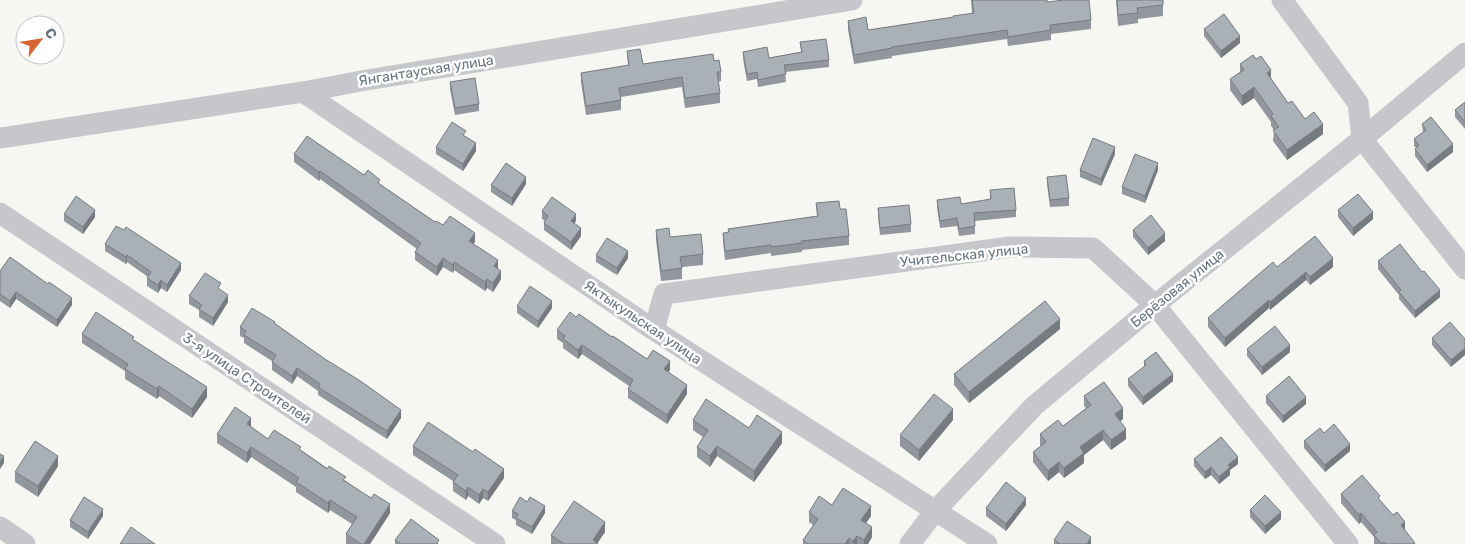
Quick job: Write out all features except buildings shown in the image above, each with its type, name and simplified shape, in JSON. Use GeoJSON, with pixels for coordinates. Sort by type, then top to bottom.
{"type":"FeatureCollection","features":[{"type":"Feature","properties":{"kind":"street","name":"Янгантауская улица"},"geometry":{"type":"LineString","coordinates":[[0,138],[303,92],[852,0]]}},
{"type":"Feature","properties":{"kind":"street"},"geometry":{"type":"LineString","coordinates":[[1282,0],[1358,103],[1362,139],[1465,269]]}},
{"type":"Feature","properties":{"kind":"street","name":"Берёзовая улица"},"geometry":{"type":"LineString","coordinates":[[910,544],[936,511],[1034,406],[1465,53]]}},
{"type":"Feature","properties":{"kind":"street","name":"Яктыкульская улица"},"geometry":{"type":"LineString","coordinates":[[303,92],[654,330],[987,544]]}},
{"type":"Feature","properties":{"kind":"street","name":"3-я улица Строителей"},"geometry":{"type":"LineString","coordinates":[[0,212],[495,544]]}},
{"type":"Feature","properties":{"kind":"street","name":"Учительская улица"},"geometry":{"type":"LineString","coordinates":[[654,330],[664,294],[1010,247],[1093,248],[1155,305],[1348,544]]}},
{"type":"Feature","properties":{"kind":"street"},"geometry":{"type":"LineString","coordinates":[[0,527],[26,544]]}}]}
